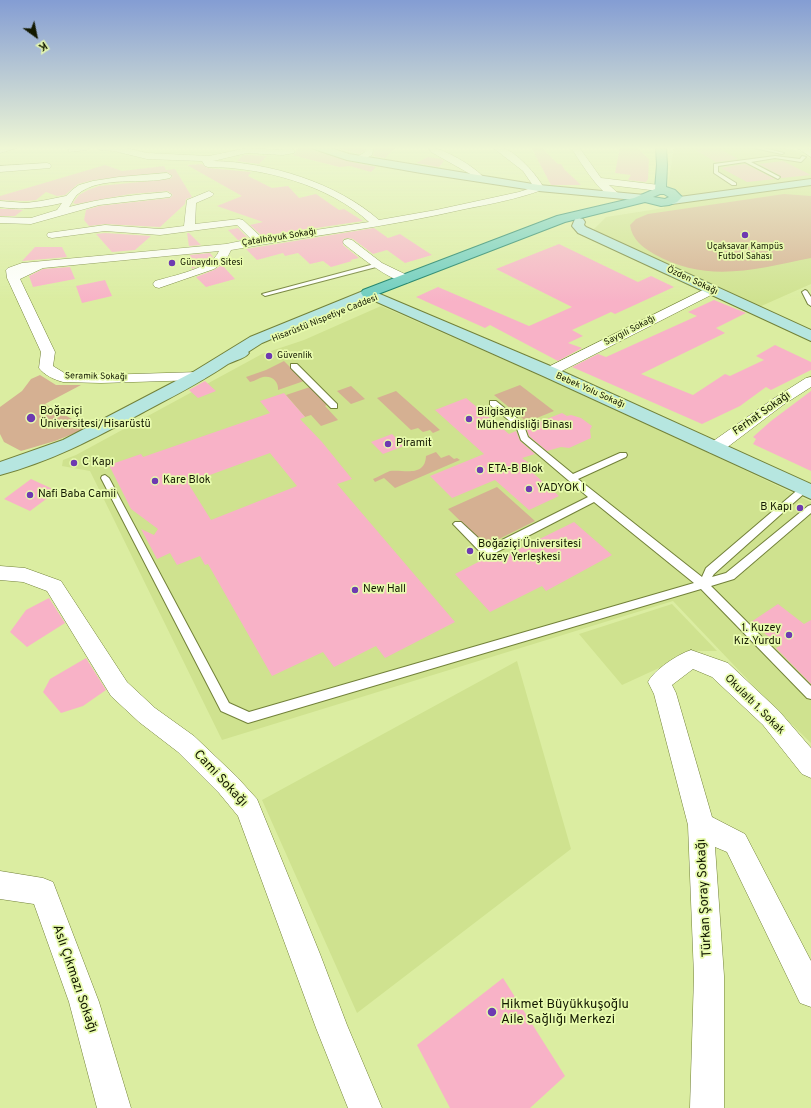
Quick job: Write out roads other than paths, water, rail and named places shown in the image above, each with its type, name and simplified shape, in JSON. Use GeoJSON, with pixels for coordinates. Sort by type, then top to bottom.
{"type":"FeatureCollection","features":[{"type":"Feature","properties":{"kind":"main road"},"geometry":{"type":"LineString","coordinates":[[373,296],[406,279],[496,243],[561,220],[642,199]]}},
{"type":"Feature","properties":{"kind":"main road"},"geometry":{"type":"LineString","coordinates":[[662,199],[672,199]]}},
{"type":"Feature","properties":{"kind":"main road","name":"Hisarüstü Nispetiye Caddesi"},"geometry":{"type":"LineString","coordinates":[[0,469],[70,444],[199,376],[226,358],[373,296],[533,236],[579,222],[605,212],[669,199]]}},
{"type":"Feature","properties":{"kind":"main road","name":"Özden Sokağı"},"geometry":{"type":"LineString","coordinates":[[579,222],[578,226],[582,230],[811,336]]}},
{"type":"Feature","properties":{"kind":"main road","name":"Bebek Yolu Sokağı"},"geometry":{"type":"LineString","coordinates":[[373,296],[550,372],[807,490]]}},
{"type":"Feature","properties":{"kind":"street"},"geometry":{"type":"LineString","coordinates":[[0,204],[20,207],[40,205],[64,199]]}},
{"type":"Feature","properties":{"kind":"street"},"geometry":{"type":"LineString","coordinates":[[61,213],[70,199]]}},
{"type":"Feature","properties":{"kind":"street"},"geometry":{"type":"LineString","coordinates":[[0,220],[31,221],[98,202],[121,199]]}},
{"type":"Feature","properties":{"kind":"street"},"geometry":{"type":"LineString","coordinates":[[189,229],[191,202],[198,199]]}},
{"type":"Feature","properties":{"kind":"street"},"geometry":{"type":"LineString","coordinates":[[341,199],[368,214],[377,224]]}},
{"type":"Feature","properties":{"kind":"street","name":"Çatalhöyuk Sokağı"},"geometry":{"type":"LineString","coordinates":[[39,265],[226,247],[308,233],[377,224],[501,199]]}},
{"type":"Feature","properties":{"kind":"street"},"geometry":{"type":"LineString","coordinates":[[52,235],[105,228],[160,232],[189,229],[242,219],[259,241]]}},
{"type":"Feature","properties":{"kind":"street"},"geometry":{"type":"LineString","coordinates":[[348,242],[354,231],[361,226]]}},
{"type":"Feature","properties":{"kind":"street"},"geometry":{"type":"LineString","coordinates":[[308,233],[337,237],[348,242],[378,265],[406,279]]}},
{"type":"Feature","properties":{"kind":"street"},"geometry":{"type":"LineString","coordinates":[[159,284],[210,267],[222,258],[226,247]]}},
{"type":"Feature","properties":{"kind":"street","name":"Seramik Sokağı"},"geometry":{"type":"LineString","coordinates":[[39,265],[22,266],[12,270],[13,278],[48,352],[46,368],[63,378],[101,380],[199,376]]}},
{"type":"Feature","properties":{"kind":"street","name":"Saygılı Sokağı"},"geometry":{"type":"LineString","coordinates":[[550,372],[711,290]]}},
{"type":"Feature","properties":{"kind":"street","name":"Ferhat Sokağı"},"geometry":{"type":"LineString","coordinates":[[715,448],[778,402],[811,381]]}},
{"type":"Feature","properties":{"kind":"street","name":"Cami Sokağı"},"geometry":{"type":"LineString","coordinates":[[0,573],[25,575],[54,586],[119,689],[147,715],[186,744],[228,785],[248,808],[332,1028],[365,1108]]}},
{"type":"Feature","properties":{"kind":"street","name":"Okulaltı 1. Sokak"},"geometry":{"type":"LineString","coordinates":[[665,692],[659,682],[691,659],[720,670],[771,718],[811,766]]}},
{"type":"Feature","properties":{"kind":"street","name":"Türkan Şoray Sokağı"},"geometry":{"type":"LineString","coordinates":[[665,692],[701,825],[709,976],[707,1108]]}},
{"type":"Feature","properties":{"kind":"street"},"geometry":{"type":"LineString","coordinates":[[701,825],[736,843],[811,992]]}},
{"type":"Feature","properties":{"kind":"street","name":"Aslı Çıkmazı Sokağı"},"geometry":{"type":"LineString","coordinates":[[0,885],[43,892],[84,1002],[114,1108]]}},
{"type":"Feature","properties":{"kind":"lane"},"geometry":{"type":"LineString","coordinates":[[265,294],[378,265]]}},
{"type":"Feature","properties":{"kind":"lane"},"geometry":{"type":"LineString","coordinates":[[805,292],[811,304]]}},
{"type":"Feature","properties":{"kind":"lane"},"geometry":{"type":"LineString","coordinates":[[294,366],[334,406]]}},
{"type":"Feature","properties":{"kind":"lane"},"geometry":{"type":"LineString","coordinates":[[493,403],[520,425],[524,438],[595,498],[704,584],[811,694]]}},
{"type":"Feature","properties":{"kind":"lane"},"geometry":{"type":"LineString","coordinates":[[572,478],[623,455]]}},
{"type":"Feature","properties":{"kind":"lane"},"geometry":{"type":"LineString","coordinates":[[104,478],[225,707],[248,718],[730,576],[811,508]]}},
{"type":"Feature","properties":{"kind":"lane"},"geometry":{"type":"LineString","coordinates":[[704,584],[710,571],[807,490]]}},
{"type":"Feature","properties":{"kind":"lane"},"geometry":{"type":"LineString","coordinates":[[458,524],[487,552],[595,498]]}},
{"type":"Feature","properties":{"kind":"place","name":"Uçaksavar Kampüs Futbol Sahası"},"geometry":{"type":"Point","coordinates":[745,235]}},
{"type":"Feature","properties":{"kind":"place","name":"Günaydın Sitesi"},"geometry":{"type":"Point","coordinates":[172,263]}},
{"type":"Feature","properties":{"kind":"place","name":"Güvenlik"},"geometry":{"type":"Point","coordinates":[269,356]}},
{"type":"Feature","properties":{"kind":"place","name":"Boğaziçi Üniversitesi/Hisarüstü"},"geometry":{"type":"Point","coordinates":[31,418]}},
{"type":"Feature","properties":{"kind":"place","name":"Bilgisayar Mühendisliği Binası"},"geometry":{"type":"Point","coordinates":[469,419]}},
{"type":"Feature","properties":{"kind":"place","name":"Piramit"},"geometry":{"type":"Point","coordinates":[388,444]}},
{"type":"Feature","properties":{"kind":"place","name":"C Kapı"},"geometry":{"type":"Point","coordinates":[74,463]}},
{"type":"Feature","properties":{"kind":"place","name":"ETA-B Blok"},"geometry":{"type":"Point","coordinates":[480,470]}},
{"type":"Feature","properties":{"kind":"place","name":"Kare Blok"},"geometry":{"type":"Point","coordinates":[155,481]}},
{"type":"Feature","properties":{"kind":"place","name":"YADYOK I"},"geometry":{"type":"Point","coordinates":[529,489]}},
{"type":"Feature","properties":{"kind":"place","name":"Nafi Baba Camii"},"geometry":{"type":"Point","coordinates":[30,495]}},
{"type":"Feature","properties":{"kind":"place","name":"B Kapı"},"geometry":{"type":"Point","coordinates":[800,508]}},
{"type":"Feature","properties":{"kind":"place","name":"Boğaziçi Üniversitesi Kuzey Yerleşkesi"},"geometry":{"type":"Point","coordinates":[470,551]}},
{"type":"Feature","properties":{"kind":"place","name":"New Hall"},"geometry":{"type":"Point","coordinates":[355,590]}},
{"type":"Feature","properties":{"kind":"place","name":"1. Kuzey Kız Yurdu"},"geometry":{"type":"Point","coordinates":[789,635]}},
{"type":"Feature","properties":{"kind":"place","name":"Hikmet Büyükkuşoğlu Aile Sağlığı Merkezi"},"geometry":{"type":"Point","coordinates":[492,1012]}}]}
